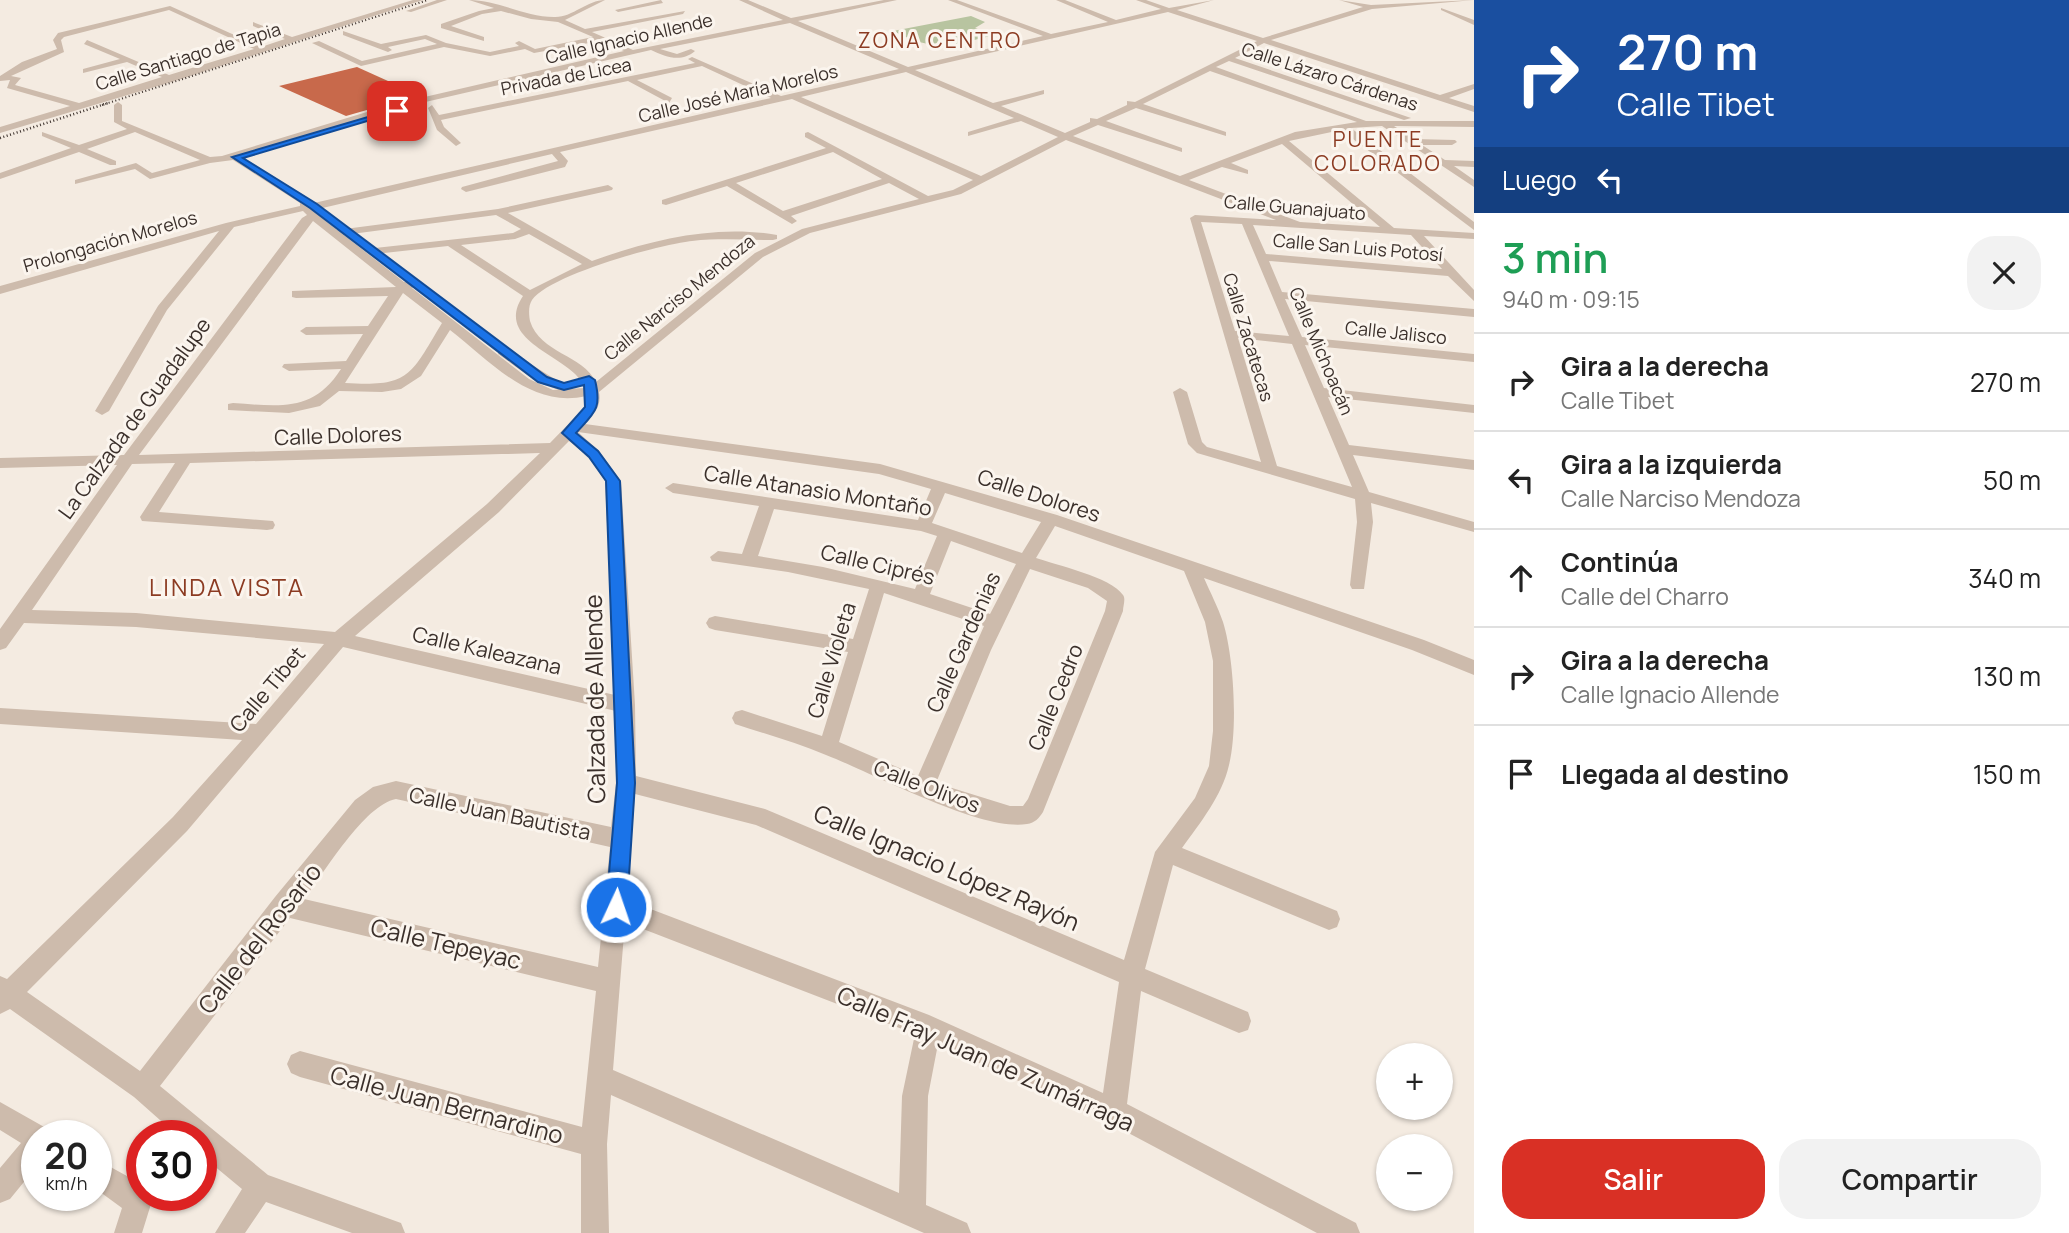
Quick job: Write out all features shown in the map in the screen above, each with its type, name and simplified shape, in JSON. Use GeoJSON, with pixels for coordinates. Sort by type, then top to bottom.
{"type":"FeatureCollection","features":[{"type":"Feature","properties":{"kind":"street","name":"Calle Santiago de Tapia"},"geometry":{"type":"LineString","coordinates":[[3,127],[172,79],[420,0]]}},
{"type":"Feature","properties":{"kind":"street"},"geometry":{"type":"LineString","coordinates":[[444,0],[317,43],[361,64],[444,46]]}},
{"type":"Feature","properties":{"kind":"street"},"geometry":{"type":"LineString","coordinates":[[460,5],[473,0],[531,17],[559,20],[632,52]]}},
{"type":"Feature","properties":{"kind":"street"},"geometry":{"type":"LineString","coordinates":[[559,20],[602,0]]}},
{"type":"Feature","properties":{"kind":"street"},"geometry":{"type":"LineString","coordinates":[[742,0],[1021,118],[1299,225]]}},
{"type":"Feature","properties":{"kind":"street","name":"Calle Ignacio Allende"},"geometry":{"type":"LineString","coordinates":[[79,182],[136,166],[150,177],[413,105],[632,52],[894,0]]}},
{"type":"Feature","properties":{"kind":"street"},"geometry":{"type":"LineString","coordinates":[[951,0],[1049,36]]}},
{"type":"Feature","properties":{"kind":"street"},"geometry":{"type":"LineString","coordinates":[[1059,0],[1115,22]]}},
{"type":"Feature","properties":{"kind":"street"},"geometry":{"type":"LineString","coordinates":[[1139,0],[1474,109]]}},
{"type":"Feature","properties":{"kind":"street","name":"Calle José María Morelos"},"geometry":{"type":"LineString","coordinates":[[311,211],[1211,0]]}},
{"type":"Feature","properties":{"kind":"street"},"geometry":{"type":"LineString","coordinates":[[1342,0],[1371,7]]}},
{"type":"Feature","properties":{"kind":"street"},"geometry":{"type":"LineString","coordinates":[[1402,0],[1418,4]]}},
{"type":"Feature","properties":{"kind":"street","name":"Calle Narciso Mendoza"},"geometry":{"type":"LineString","coordinates":[[230,157],[375,251],[404,287],[494,351],[530,386],[550,394],[591,385],[759,255],[803,229],[937,199],[1061,134],[1210,68],[1264,40],[1371,7],[1449,4],[1471,0]]}},
{"type":"Feature","properties":{"kind":"street"},"geometry":{"type":"LineString","coordinates":[[586,31],[686,13],[659,1],[618,10]]}},
{"type":"Feature","properties":{"kind":"street"},"geometry":{"type":"LineString","coordinates":[[755,5],[766,3]]}},
{"type":"Feature","properties":{"kind":"street"},"geometry":{"type":"LineString","coordinates":[[1449,4],[1474,8]]}},
{"type":"Feature","properties":{"kind":"street"},"geometry":{"type":"LineString","coordinates":[[1449,4],[1474,23]]}},
{"type":"Feature","properties":{"kind":"street"},"geometry":{"type":"LineString","coordinates":[[1,78],[25,64],[61,50],[57,40],[61,35],[170,8],[262,50]]}},
{"type":"Feature","properties":{"kind":"street"},"geometry":{"type":"LineString","coordinates":[[627,8],[649,18]]}},
{"type":"Feature","properties":{"kind":"street"},"geometry":{"type":"LineString","coordinates":[[408,21],[447,9]]}},
{"type":"Feature","properties":{"kind":"street"},"geometry":{"type":"LineString","coordinates":[[481,38],[444,26],[481,12],[505,9]]}},
{"type":"Feature","properties":{"kind":"street"},"geometry":{"type":"LineString","coordinates":[[580,12],[597,14]]}},
{"type":"Feature","properties":{"kind":"street"},"geometry":{"type":"LineString","coordinates":[[608,19],[620,24]]}},
{"type":"Feature","properties":{"kind":"street"},"geometry":{"type":"LineString","coordinates":[[256,24],[292,40]]}},
{"type":"Feature","properties":{"kind":"street"},"geometry":{"type":"LineString","coordinates":[[366,41],[412,30]]}},
{"type":"Feature","properties":{"kind":"street"},"geometry":{"type":"LineString","coordinates":[[346,33],[401,56]]}},
{"type":"Feature","properties":{"kind":"street"},"geometry":{"type":"LineString","coordinates":[[379,47],[426,37],[444,46],[490,54],[526,47]]}},
{"type":"Feature","properties":{"kind":"street"},"geometry":{"type":"LineString","coordinates":[[513,40],[534,51],[601,38]]}},
{"type":"Feature","properties":{"kind":"street"},"geometry":{"type":"LineString","coordinates":[[87,42],[172,79]]}},
{"type":"Feature","properties":{"kind":"street"},"geometry":{"type":"LineString","coordinates":[[674,43],[691,51],[686,55]]}},
{"type":"Feature","properties":{"kind":"street"},"geometry":{"type":"LineString","coordinates":[[652,48],[670,56],[686,55],[780,99]]}},
{"type":"Feature","properties":{"kind":"street","name":"Calle Lázaro Cárdenas"},"geometry":{"type":"LineString","coordinates":[[1228,58],[1422,123]]}},
{"type":"Feature","properties":{"kind":"street"},"geometry":{"type":"LineString","coordinates":[[97,76],[86,71],[127,60]]}},
{"type":"Feature","properties":{"kind":"street","name":"Privada de Licea"},"geometry":{"type":"LineString","coordinates":[[436,118],[702,64]]}},
{"type":"Feature","properties":{"kind":"street"},"geometry":{"type":"LineString","coordinates":[[1210,68],[1368,123]]}},
{"type":"Feature","properties":{"kind":"street"},"geometry":{"type":"LineString","coordinates":[[1,78],[17,78],[10,86],[78,105]]}},
{"type":"Feature","properties":{"kind":"street"},"geometry":{"type":"LineString","coordinates":[[631,80],[669,100]]}},
{"type":"Feature","properties":{"kind":"street"},"geometry":{"type":"LineString","coordinates":[[1441,98],[1474,86]]}},
{"type":"Feature","properties":{"kind":"street"},"geometry":{"type":"LineString","coordinates":[[992,106],[1041,92]]}},
{"type":"Feature","properties":{"kind":"street"},"geometry":{"type":"LineString","coordinates":[[793,96],[861,124],[977,178]]}},
{"type":"Feature","properties":{"kind":"street"},"geometry":{"type":"LineString","coordinates":[[430,101],[440,128],[456,143]]}},
{"type":"Feature","properties":{"kind":"street"},"geometry":{"type":"LineString","coordinates":[[1131,103],[1223,134]]}},
{"type":"Feature","properties":{"kind":"street"},"geometry":{"type":"LineString","coordinates":[[118,105],[118,122],[209,160]]}},
{"type":"Feature","properties":{"kind":"street"},"geometry":{"type":"LineString","coordinates":[[971,134],[1021,118]]}},
{"type":"Feature","properties":{"kind":"street"},"geometry":{"type":"LineString","coordinates":[[1092,120],[1179,150]]}},
{"type":"Feature","properties":{"kind":"street"},"geometry":{"type":"LineString","coordinates":[[1182,179],[1282,139],[1342,127],[1368,123],[1474,124]]}},
{"type":"Feature","properties":{"kind":"street"},"geometry":{"type":"LineString","coordinates":[[1384,123],[1474,184]]}},
{"type":"Feature","properties":{"kind":"street"},"geometry":{"type":"LineString","coordinates":[[1342,127],[1474,227]]}},
{"type":"Feature","properties":{"kind":"street"},"geometry":{"type":"LineString","coordinates":[[0,176],[135,129]]}},
{"type":"Feature","properties":{"kind":"street"},"geometry":{"type":"LineString","coordinates":[[46,134],[113,163]]}},
{"type":"Feature","properties":{"kind":"street"},"geometry":{"type":"LineString","coordinates":[[807,135],[923,197]]}},
{"type":"Feature","properties":{"kind":"street"},"geometry":{"type":"LineString","coordinates":[[1282,139],[1393,232]]}},
{"type":"Feature","properties":{"kind":"street"},"geometry":{"type":"LineString","coordinates":[[1412,142],[1452,142]]}},
{"type":"Feature","properties":{"kind":"street"},"geometry":{"type":"LineString","coordinates":[[666,202],[834,149]]}},
{"type":"Feature","properties":{"kind":"street"},"geometry":{"type":"LineString","coordinates":[[466,189],[562,165],[563,162],[555,152]]}},
{"type":"Feature","properties":{"kind":"street"},"geometry":{"type":"LineString","coordinates":[[1221,163],[1245,172]]}},
{"type":"Feature","properties":{"kind":"street"},"geometry":{"type":"LineString","coordinates":[[1443,163],[1474,164]]}},
{"type":"Feature","properties":{"kind":"street"},"geometry":{"type":"LineString","coordinates":[[0,167],[12,172]]}},
{"type":"Feature","properties":{"kind":"street","name":"Calle Narciso Mendoza"},"geometry":{"type":"LineString","coordinates":[[591,385],[749,252],[773,237],[923,197],[977,178]]}},
{"type":"Feature","properties":{"kind":"street"},"geometry":{"type":"LineString","coordinates":[[783,215],[890,179]]}},
{"type":"Feature","properties":{"kind":"street"},"geometry":{"type":"LineString","coordinates":[[729,183],[803,229]]}},
{"type":"Feature","properties":{"kind":"street"},"geometry":{"type":"LineString","coordinates":[[342,232],[498,212],[608,188]]}},
{"type":"Feature","properties":{"kind":"street","name":"Prolongación Morelos"},"geometry":{"type":"LineString","coordinates":[[0,290],[230,225],[311,211]]}},
{"type":"Feature","properties":{"kind":"street","name":"La Calzada de Guadalupe"},"geometry":{"type":"LineString","coordinates":[[0,643],[127,461],[311,211]]}},
{"type":"Feature","properties":{"kind":"street"},"geometry":{"type":"LineString","coordinates":[[498,212],[592,265]]}},
{"type":"Feature","properties":{"kind":"street","name":"Calle Guanajuato"},"geometry":{"type":"LineString","coordinates":[[1195,218],[1474,236]]}},
{"type":"Feature","properties":{"kind":"street","name":"Calle Zacatecas"},"geometry":{"type":"LineString","coordinates":[[1195,218],[1270,467]]}},
{"type":"Feature","properties":{"kind":"street","name":"Calle Michoacán"},"geometry":{"type":"LineString","coordinates":[[1246,221],[1280,295],[1363,496]]}},
{"type":"Feature","properties":{"kind":"street","name":"Prolongación Morelos"},"geometry":{"type":"LineString","coordinates":[[102,411],[162,309],[230,225]]}},
{"type":"Feature","properties":{"kind":"street"},"geometry":{"type":"LineString","coordinates":[[375,251],[515,236],[528,230]]}},
{"type":"Feature","properties":{"kind":"street","name":"Calle Narciso Mendoza"},"geometry":{"type":"LineString","coordinates":[[342,232],[404,287],[449,322],[494,351]]}},
{"type":"Feature","properties":{"kind":"street"},"geometry":{"type":"LineString","coordinates":[[1416,234],[1474,297]]}},
{"type":"Feature","properties":{"kind":"street"},"geometry":{"type":"LineString","coordinates":[[591,385],[529,332],[523,316],[524,303],[530,295],[558,278],[592,265],[683,239],[773,237]]}},
{"type":"Feature","properties":{"kind":"street"},"geometry":{"type":"LineString","coordinates":[[450,243],[530,295]]}},
{"type":"Feature","properties":{"kind":"street","name":"Calle San Luis Potosí"},"geometry":{"type":"LineString","coordinates":[[1261,257],[1452,273]]}},
{"type":"Feature","properties":{"kind":"street"},"geometry":{"type":"LineString","coordinates":[[296,294],[404,287]]}},
{"type":"Feature","properties":{"kind":"street"},"geometry":{"type":"LineString","coordinates":[[233,407],[276,409],[307,406],[325,399],[404,287]]}},
{"type":"Feature","properties":{"kind":"street"},"geometry":{"type":"LineString","coordinates":[[1280,295],[1474,313]]}},
{"type":"Feature","properties":{"kind":"street"},"geometry":{"type":"LineString","coordinates":[[336,387],[388,390],[409,383],[449,322]]}},
{"type":"Feature","properties":{"kind":"street"},"geometry":{"type":"LineString","coordinates":[[306,331],[373,330]]}},
{"type":"Feature","properties":{"kind":"street","name":"Calle Jalisco"},"geometry":{"type":"LineString","coordinates":[[1231,334],[1474,358]]}},
{"type":"Feature","properties":{"kind":"street"},"geometry":{"type":"LineString","coordinates":[[289,367],[349,365]]}},
{"type":"Feature","properties":{"kind":"street"},"geometry":{"type":"LineString","coordinates":[[574,368],[572,391],[575,426]]}},
{"type":"Feature","properties":{"kind":"street","name":"Calle Tibet"},"geometry":{"type":"LineString","coordinates":[[3,994],[180,824],[261,733],[339,639],[493,508],[575,426],[591,408],[591,385]]}},
{"type":"Feature","properties":{"kind":"street"},"geometry":{"type":"LineString","coordinates":[[1180,392],[1197,447],[1474,527]]}},
{"type":"Feature","properties":{"kind":"street"},"geometry":{"type":"LineString","coordinates":[[1319,392],[1474,409]]}},
{"type":"Feature","properties":{"kind":"street","name":"Calle Dolores"},"geometry":{"type":"LineString","coordinates":[[575,426],[852,463],[940,486],[1051,519],[1418,645],[1474,668]]}},
{"type":"Feature","properties":{"kind":"street","name":"Calzada de Allende"},"geometry":{"type":"LineString","coordinates":[[575,426],[613,481],[625,705],[626,783],[593,1144],[595,1233]]}},
{"type":"Feature","properties":{"kind":"street","name":"Calle Dolores"},"geometry":{"type":"LineString","coordinates":[[0,463],[551,448]]}},
{"type":"Feature","properties":{"kind":"street"},"geometry":{"type":"LineString","coordinates":[[1343,449],[1474,465]]}},
{"type":"Feature","properties":{"kind":"street"},"geometry":{"type":"LineString","coordinates":[[184,460],[148,517],[267,525]]}},
{"type":"Feature","properties":{"kind":"street"},"geometry":{"type":"LineString","coordinates":[[923,526],[940,486]]}},
{"type":"Feature","properties":{"kind":"street","name":"Calle Atanasio Montaño"},"geometry":{"type":"LineString","coordinates":[[673,488],[923,526],[1024,559],[1114,594]]}},
{"type":"Feature","properties":{"kind":"street"},"geometry":{"type":"LineString","coordinates":[[1358,586],[1365,522],[1363,496]]}},
{"type":"Feature","properties":{"kind":"street"},"geometry":{"type":"LineString","coordinates":[[748,560],[768,503]]}},
{"type":"Feature","properties":{"kind":"street","name":"Calle Gardenias"},"geometry":{"type":"LineString","coordinates":[[924,787],[1024,559],[1051,519]]}},
{"type":"Feature","properties":{"kind":"street"},"geometry":{"type":"LineString","coordinates":[[921,594],[946,533]]}},
{"type":"Feature","properties":{"kind":"street","name":"Calle Ciprés"},"geometry":{"type":"LineString","coordinates":[[718,557],[748,560],[921,594],[994,623]]}},
{"type":"Feature","properties":{"kind":"street"},"geometry":{"type":"LineString","coordinates":[[1113,1111],[1132,974],[1166,852],[1213,783],[1223,731],[1219,648],[1214,622],[1191,568]]}},
{"type":"Feature","properties":{"kind":"street","name":"Calle Violeta"},"geometry":{"type":"LineString","coordinates":[[828,747],[878,586]]}},
{"type":"Feature","properties":{"kind":"street","name":"Calle Cedro"},"geometry":{"type":"LineString","coordinates":[[1028,815],[1036,805],[1114,611],[1114,594]]}},
{"type":"Feature","properties":{"kind":"street","name":"Calle Kaleazana"},"geometry":{"type":"LineString","coordinates":[[19,616],[136,620],[339,639],[625,705]]}},
{"type":"Feature","properties":{"kind":"street"},"geometry":{"type":"LineString","coordinates":[[715,623],[858,647]]}},
{"type":"Feature","properties":{"kind":"street"},"geometry":{"type":"LineString","coordinates":[[0,716],[261,733]]}},
{"type":"Feature","properties":{"kind":"street","name":"Calle Olivos"},"geometry":{"type":"LineString","coordinates":[[742,718],[828,747],[924,787],[1005,815],[1028,815]]}},
{"type":"Feature","properties":{"kind":"street","name":"Calle Ignacio López Rayón"},"geometry":{"type":"LineString","coordinates":[[626,783],[758,816],[1239,1021]]}},
{"type":"Feature","properties":{"kind":"street","name":"Calle Juan Bautista"},"geometry":{"type":"LineString","coordinates":[[380,793],[396,790],[620,839]]}},
{"type":"Feature","properties":{"kind":"street","name":"Calle del Rosario"},"geometry":{"type":"LineString","coordinates":[[143,1088],[283,905],[362,807],[380,793]]}},
{"type":"Feature","properties":{"kind":"street"},"geometry":{"type":"LineString","coordinates":[[1166,852],[1329,919]]}},
{"type":"Feature","properties":{"kind":"street","name":"Calle Tepeyac"},"geometry":{"type":"LineString","coordinates":[[283,905],[609,982]]}},
{"type":"Feature","properties":{"kind":"street","name":"Calle Fray Juan de Zumárraga"},"geometry":{"type":"LineString","coordinates":[[616,907],[929,1027],[1113,1111],[1346,1233]]}},
{"type":"Feature","properties":{"kind":"street"},"geometry":{"type":"LineString","coordinates":[[3,994],[143,1088],[180,1120]]}},
{"type":"Feature","properties":{"kind":"street"},"geometry":{"type":"LineString","coordinates":[[912,1211],[915,1096],[929,1027]]}},
{"type":"Feature","properties":{"kind":"street","name":"Calle Juan Bernardino"},"geometry":{"type":"LineString","coordinates":[[300,1064],[593,1144]]}},
{"type":"Feature","properties":{"kind":"street"},"geometry":{"type":"LineString","coordinates":[[599,1077],[912,1211],[957,1233]]}},
{"type":"Feature","properties":{"kind":"street"},"geometry":{"type":"LineString","coordinates":[[0,1115],[21,1128]]}},
{"type":"Feature","properties":{"kind":"street"},"geometry":{"type":"LineString","coordinates":[[217,1151],[261,1186],[391,1233]]}},
{"type":"Feature","properties":{"kind":"street"},"geometry":{"type":"LineString","coordinates":[[0,1189],[21,1164]]}},
{"type":"Feature","properties":{"kind":"street"},"geometry":{"type":"LineString","coordinates":[[112,1182],[127,1191],[137,1204],[128,1233]]}},
{"type":"Feature","properties":{"kind":"street"},"geometry":{"type":"LineString","coordinates":[[229,1233],[261,1186]]}},
{"type":"Feature","properties":{"kind":"green space"},"geometry":{"type":"Polygon","coordinates":[[[971,16],[985,22],[975,28],[995,35],[954,44],[933,45],[893,31],[971,16]]]}},
{"type":"Feature","properties":{"kind":"building"},"geometry":{"type":"Polygon","coordinates":[[[357,67],[419,95],[346,116],[279,86],[357,67]]]}},
{"type":"Feature","properties":{"kind":"railway"},"geometry":{"type":"LineString","coordinates":[[102,105],[428,0]]}},
{"type":"Feature","properties":{"kind":"railway"},"geometry":{"type":"LineString","coordinates":[[0,138],[108,103]]}},
{"type":"Feature","properties":{"kind":"district","name":"ZONA CENTRO"},"geometry":{"type":"Point","coordinates":[940,40]}},
{"type":"Feature","properties":{"kind":"district","name":"PUENTE COLORADO"},"geometry":{"type":"Point","coordinates":[1378,151]}},
{"type":"Feature","properties":{"kind":"district","name":"LINDA VISTA"},"geometry":{"type":"Point","coordinates":[227,586]}},
{"type":"Feature","properties":{"kind":"route"},"geometry":{"type":"LineString","coordinates":[[397,111],[236,157],[313,206],[542,379],[564,386],[589,380],[594,400],[591,408],[569,433],[594,454],[613,481],[625,705],[626,783],[616,907]]}}]}
